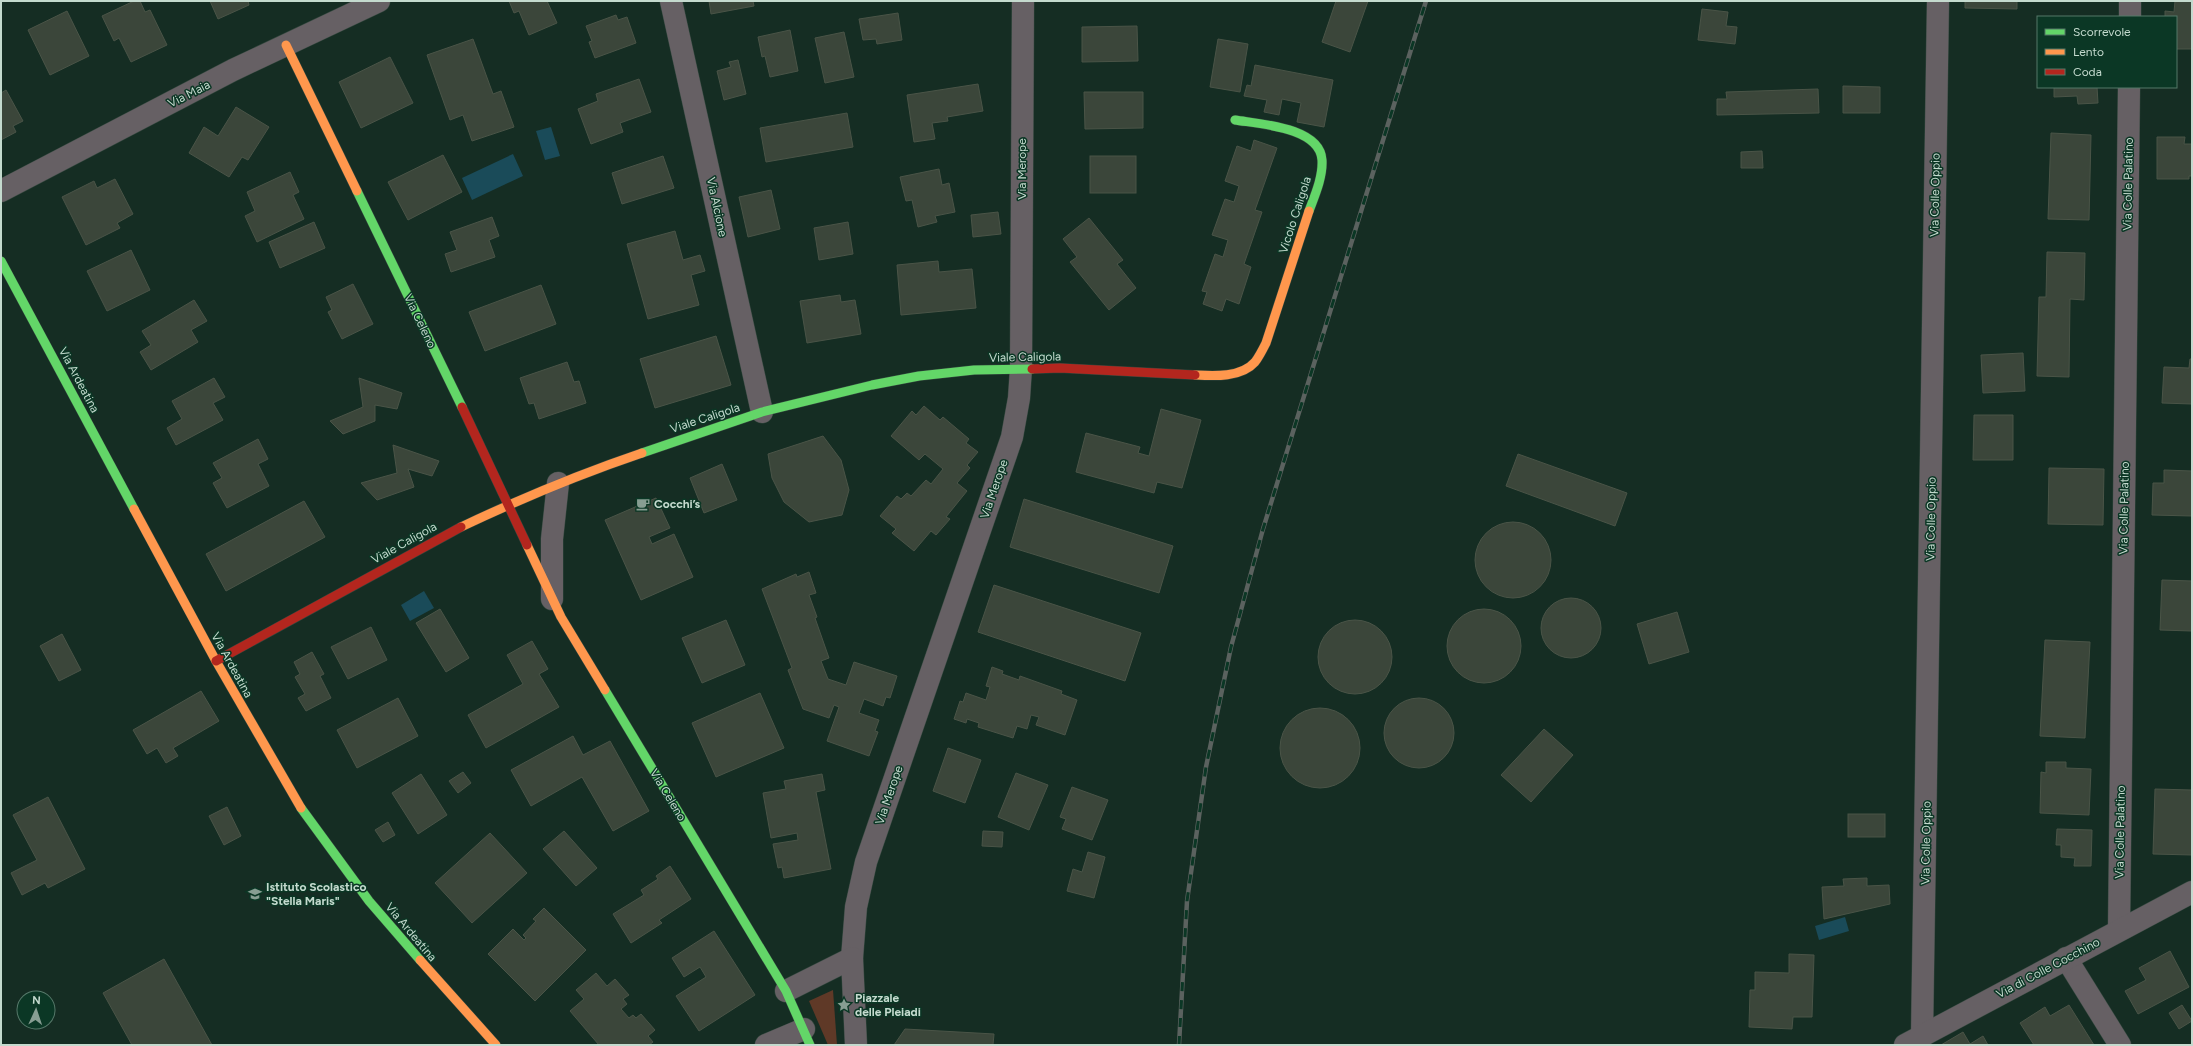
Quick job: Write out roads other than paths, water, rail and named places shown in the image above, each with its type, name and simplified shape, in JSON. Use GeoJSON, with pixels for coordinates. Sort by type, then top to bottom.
{"type":"FeatureCollection","features":[{"type":"Feature","properties":{"kind":"street","name":"Via Maia"},"geometry":{"type":"LineString","coordinates":[[1,191],[286,45],[379,1]]}},
{"type":"Feature","properties":{"kind":"street","name":"Via Alcione"},"geometry":{"type":"LineString","coordinates":[[671,1],[762,412]]}},
{"type":"Feature","properties":{"kind":"street","name":"Via Merope"},"geometry":{"type":"LineString","coordinates":[[852,958],[853,933],[862,876],[1012,437],[1019,398],[1021,368],[1023,1]]}},
{"type":"Feature","properties":{"kind":"street","name":"Via Colle Oppio"},"geometry":{"type":"LineString","coordinates":[[1913,1041],[1938,1]]}},
{"type":"Feature","properties":{"kind":"street"},"geometry":{"type":"LineString","coordinates":[[2130,1],[2130,16]]}},
{"type":"Feature","properties":{"kind":"street","name":"Via Celeno"},"geometry":{"type":"LineString","coordinates":[[286,45],[509,504],[552,599],[786,991]]}},
{"type":"Feature","properties":{"kind":"street","name":"Via Colle Palatino"},"geometry":{"type":"LineString","coordinates":[[2119,930],[2129,88]]}},
{"type":"Feature","properties":{"kind":"street","name":"Vicolo Caligola"},"geometry":{"type":"LineString","coordinates":[[1235,120],[1290,131],[1307,137],[1317,147],[1322,160],[1320,179],[1266,343],[1255,362],[1246,369]]}},
{"type":"Feature","properties":{"kind":"street","name":"Via Ardeatina"},"geometry":{"type":"LineString","coordinates":[[1,261],[216,661],[283,779],[333,852],[394,931],[496,1045]]}},
{"type":"Feature","properties":{"kind":"street","name":"Viale Caligola"},"geometry":{"type":"LineString","coordinates":[[216,661],[431,542],[509,504],[558,483],[685,437],[762,412],[840,392],[898,380],[959,372],[1021,368],[1060,368],[1209,377],[1234,374],[1246,369]]}},
{"type":"Feature","properties":{"kind":"street"},"geometry":{"type":"LineString","coordinates":[[552,599],[552,539],[558,483]]}},
{"type":"Feature","properties":{"kind":"street","name":"Via di Colle Cocchino"},"geometry":{"type":"LineString","coordinates":[[1913,1041],[2192,892]]}},
{"type":"Feature","properties":{"kind":"street"},"geometry":{"type":"LineString","coordinates":[[766,1045],[807,1037],[786,991],[852,958],[856,1045]]}},
{"type":"Feature","properties":{"kind":"street"},"geometry":{"type":"LineString","coordinates":[[2066,958],[2120,1045]]}},
{"type":"Feature","properties":{"kind":"water"},"geometry":{"type":"Polygon","coordinates":[[[551,127],[560,156],[545,160],[536,131],[551,127]]]}},
{"type":"Feature","properties":{"kind":"water"},"geometry":{"type":"Polygon","coordinates":[[[513,154],[523,176],[472,200],[462,178],[513,154]]]}},
{"type":"Feature","properties":{"kind":"water"},"geometry":{"type":"Polygon","coordinates":[[[424,591],[434,608],[410,621],[401,605],[424,591]]]}},
{"type":"Feature","properties":{"kind":"water"},"geometry":{"type":"Polygon","coordinates":[[[1845,917],[1849,931],[1819,940],[1815,926],[1845,917]]]}},
{"type":"Feature","properties":{"kind":"railway"},"geometry":{"type":"LineString","coordinates":[[1179,1045],[1187,901],[1206,767],[1231,647],[1263,529],[1426,1]]}},
{"type":"Feature","properties":{"kind":"place","name":"Cocchi’s"},"geometry":{"type":"Point","coordinates":[643,504]}},
{"type":"Feature","properties":{"kind":"place","name":"Istituto Scolastico \"Stella Maris\""},"geometry":{"type":"Point","coordinates":[255,894]}},
{"type":"Feature","properties":{"kind":"place","name":"Piazzale delle Pleiadi"},"geometry":{"type":"Point","coordinates":[844,1005]}}]}
